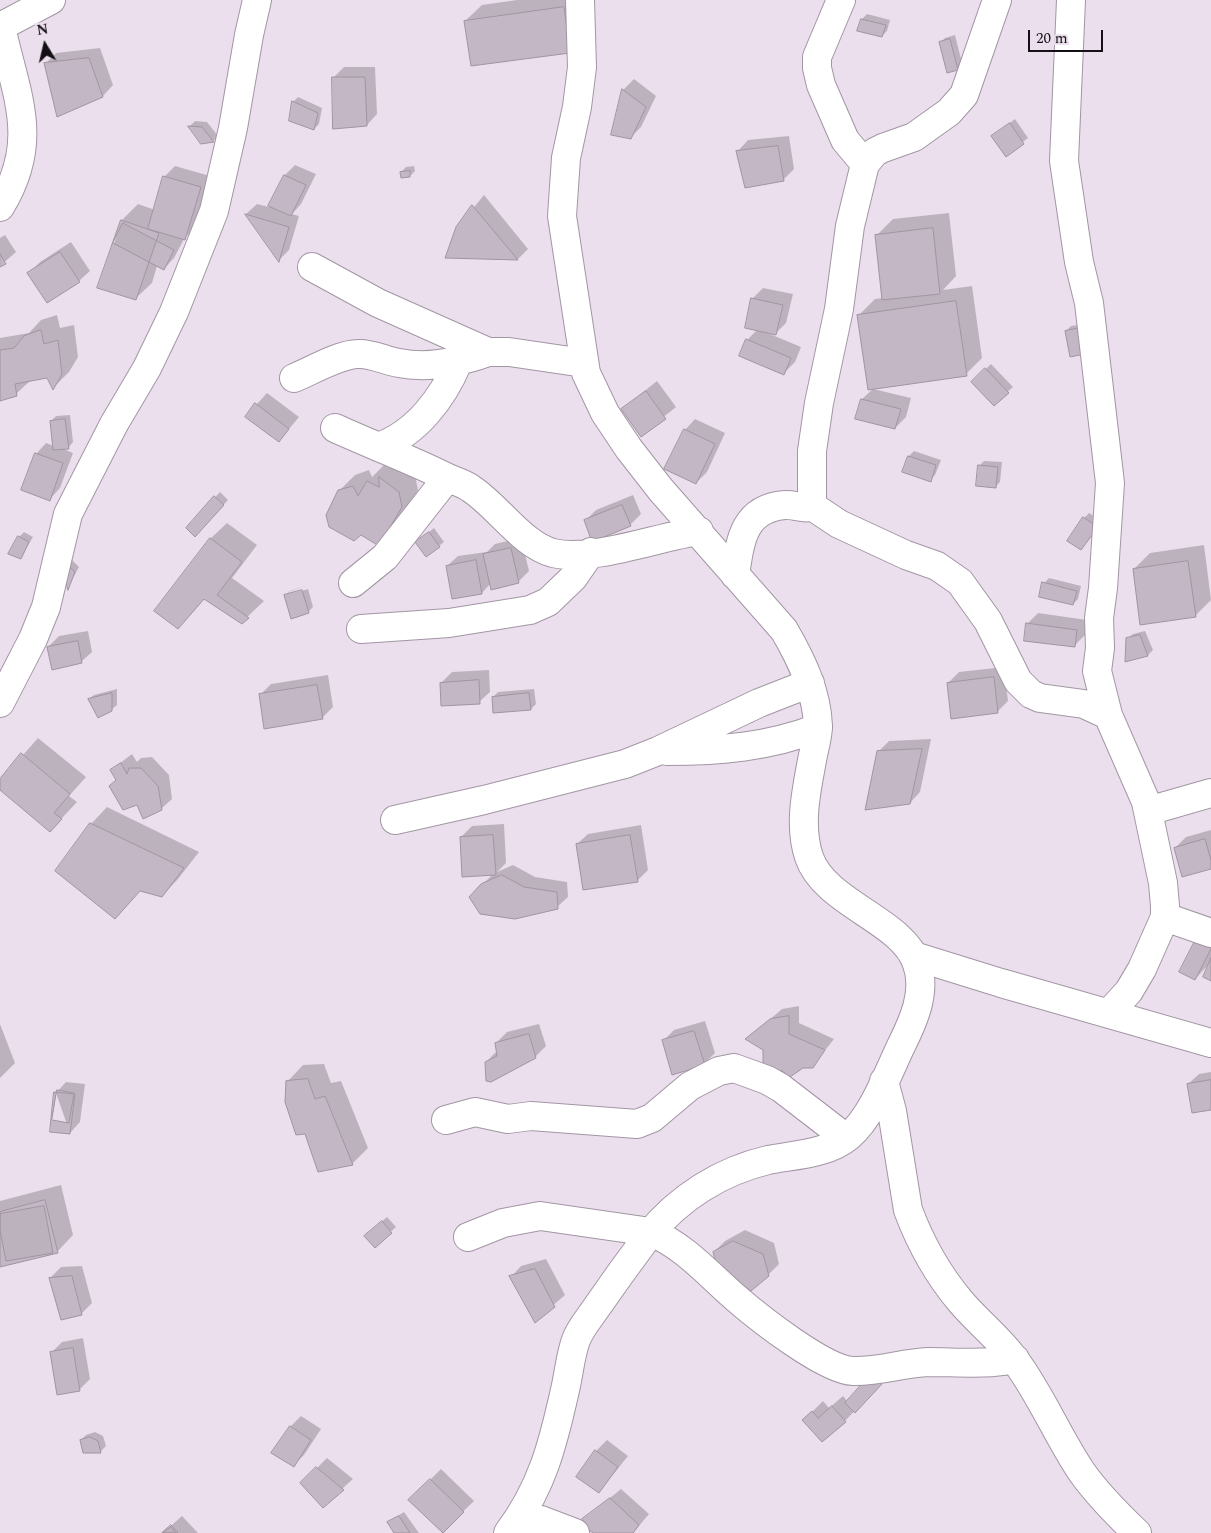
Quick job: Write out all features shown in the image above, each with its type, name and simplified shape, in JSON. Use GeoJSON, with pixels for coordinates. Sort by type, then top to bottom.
{"type":"FeatureCollection","features":[{"type":"Feature","properties":{"kind":"street"},"geometry":{"type":"LineString","coordinates":[[0,207],[13,186],[24,142],[22,109],[0,27],[51,0]]}},
{"type":"Feature","properties":{"kind":"street"},"geometry":{"type":"LineString","coordinates":[[0,703],[33,639],[46,606],[68,514],[170,320],[214,211],[233,128],[248,35],[258,0]]}},
{"type":"Feature","properties":{"kind":"street"},"geometry":{"type":"LineString","coordinates":[[511,1529],[536,1490],[550,1455],[576,1339],[651,1232],[693,1192],[724,1176],[767,1161],[831,1146],[846,1138],[866,1114],[907,1033],[919,1001],[920,980],[914,956],[896,935],[836,892],[814,870],[809,859],[804,841],[804,812],[818,728],[810,683],[796,651],[784,630],[699,531],[660,490],[605,413],[591,384],[584,363],[562,216],[566,158],[578,107],[582,67],[580,0]]}},
{"type":"Feature","properties":{"kind":"street"},"geometry":{"type":"LineString","coordinates":[[841,0],[818,57],[817,68],[821,85],[845,140],[865,164]]}},
{"type":"Feature","properties":{"kind":"street"},"geometry":{"type":"LineString","coordinates":[[812,506],[812,451],[819,403],[839,309],[850,226],[865,164],[875,152],[914,137],[957,104],[964,95],[997,0]]}},
{"type":"Feature","properties":{"kind":"street"},"geometry":{"type":"LineString","coordinates":[[1071,0],[1063,146],[1078,254],[1089,303],[1110,483],[1104,548],[1103,588],[1099,618],[1100,648],[1097,671],[1108,715],[1146,802],[1163,883],[1165,917],[1142,970],[1129,991],[1109,1013]]}},
{"type":"Feature","properties":{"kind":"street"},"geometry":{"type":"LineString","coordinates":[[312,267],[378,303],[488,352]]}},
{"type":"Feature","properties":{"kind":"street"},"geometry":{"type":"LineString","coordinates":[[294,378],[347,356],[358,354],[400,364],[431,365],[458,362],[488,352],[509,352],[584,363]]}},
{"type":"Feature","properties":{"kind":"street"},"geometry":{"type":"LineString","coordinates":[[378,447],[392,442],[438,402],[448,386],[458,362]]}},
{"type":"Feature","properties":{"kind":"street"},"geometry":{"type":"LineString","coordinates":[[335,428],[416,461],[447,478],[468,486],[485,498],[525,537],[544,550],[571,554],[591,552],[628,547],[670,535],[699,531]]}},
{"type":"Feature","properties":{"kind":"street"},"geometry":{"type":"LineString","coordinates":[[353,583],[385,557],[447,478]]}},
{"type":"Feature","properties":{"kind":"street"},"geometry":{"type":"LineString","coordinates":[[735,575],[740,538],[746,527],[756,516],[771,508],[785,505],[808,508],[812,506]]}},
{"type":"Feature","properties":{"kind":"street"},"geometry":{"type":"LineString","coordinates":[[812,506],[839,524],[906,555],[937,566],[960,582],[988,621],[1018,681],[1031,694],[1040,698],[1084,704],[1108,715]]}},
{"type":"Feature","properties":{"kind":"street"},"geometry":{"type":"LineString","coordinates":[[361,628],[449,623],[530,610],[548,602],[573,578],[591,552]]}},
{"type":"Feature","properties":{"kind":"street"},"geometry":{"type":"LineString","coordinates":[[395,820],[554,783],[625,764],[658,751],[732,715],[810,683]]}},
{"type":"Feature","properties":{"kind":"street"},"geometry":{"type":"LineString","coordinates":[[658,751],[734,749],[793,737],[818,728]]}},
{"type":"Feature","properties":{"kind":"street"},"geometry":{"type":"LineString","coordinates":[[1148,811],[1211,793]]}},
{"type":"Feature","properties":{"kind":"street"},"geometry":{"type":"LineString","coordinates":[[1165,917],[1211,933]]}},
{"type":"Feature","properties":{"kind":"street"},"geometry":{"type":"LineString","coordinates":[[914,956],[1211,1043]]}},
{"type":"Feature","properties":{"kind":"street"},"geometry":{"type":"LineString","coordinates":[[446,1120],[475,1112],[508,1119],[531,1116],[637,1124],[652,1118],[690,1086],[719,1071],[734,1068],[767,1080],[781,1088],[846,1138]]}},
{"type":"Feature","properties":{"kind":"street"},"geometry":{"type":"LineString","coordinates":[[884,1081],[892,1110],[908,1210],[912,1223],[944,1278],[961,1301],[1015,1359],[1047,1409],[1081,1470],[1109,1506],[1137,1533]]}},
{"type":"Feature","properties":{"kind":"street"},"geometry":{"type":"LineString","coordinates":[[468,1236],[503,1223],[540,1216],[651,1232],[668,1239],[687,1253],[762,1320],[827,1362],[846,1370],[926,1362],[995,1363],[1015,1359]]}},
{"type":"Feature","properties":{"kind":"street"},"geometry":{"type":"LineString","coordinates":[[511,1529],[540,1520],[575,1533]]}},
{"type":"Feature","properties":{"kind":"building"},"geometry":{"type":"Polygon","coordinates":[[[564,7],[570,53],[471,66],[464,21],[564,7]]]}},
{"type":"Feature","properties":{"kind":"building"},"geometry":{"type":"Polygon","coordinates":[[[861,19],[886,25],[882,37],[857,31],[861,19]]]}},
{"type":"Feature","properties":{"kind":"building"},"geometry":{"type":"Polygon","coordinates":[[[950,39],[958,70],[947,73],[939,42],[950,39]]]}},
{"type":"Feature","properties":{"kind":"building"},"geometry":{"type":"Polygon","coordinates":[[[89,58],[103,97],[57,117],[44,63],[89,58]]]}},
{"type":"Feature","properties":{"kind":"building"},"geometry":{"type":"Polygon","coordinates":[[[332,77],[365,77],[367,126],[333,129],[332,77]]]}},
{"type":"Feature","properties":{"kind":"building"},"geometry":{"type":"Polygon","coordinates":[[[622,89],[646,107],[631,139],[611,135],[622,89]]]}},
{"type":"Feature","properties":{"kind":"building"},"geometry":{"type":"Polygon","coordinates":[[[292,101],[318,113],[314,130],[289,121],[292,101]]]}},
{"type":"Feature","properties":{"kind":"building"},"geometry":{"type":"Polygon","coordinates":[[[1010,123],[1024,144],[1006,157],[991,136],[1010,123]]]}},
{"type":"Feature","properties":{"kind":"building"},"geometry":{"type":"Polygon","coordinates":[[[188,126],[202,127],[214,142],[201,144],[188,126]]]}},
{"type":"Feature","properties":{"kind":"building"},"geometry":{"type":"Polygon","coordinates":[[[778,146],[784,181],[745,188],[736,151],[778,146]]]}},
{"type":"Feature","properties":{"kind":"building"},"geometry":{"type":"Polygon","coordinates":[[[410,171],[410,177],[401,178],[400,172],[410,171]]]}},
{"type":"Feature","properties":{"kind":"building"},"geometry":{"type":"Polygon","coordinates":[[[284,175],[306,185],[291,216],[268,206],[284,175]]]}},
{"type":"Feature","properties":{"kind":"building"},"geometry":{"type":"Polygon","coordinates":[[[163,176],[201,187],[185,240],[148,229],[163,176]]]}},
{"type":"Feature","properties":{"kind":"building"},"geometry":{"type":"Polygon","coordinates":[[[472,205],[518,260],[445,258],[456,227],[472,205]]]}},
{"type":"Feature","properties":{"kind":"building"},"geometry":{"type":"Polygon","coordinates":[[[245,214],[289,227],[279,262],[245,214]]]}},
{"type":"Feature","properties":{"kind":"building"},"geometry":{"type":"Polygon","coordinates":[[[121,220],[159,233],[136,300],[97,288],[121,220]]]}},
{"type":"Feature","properties":{"kind":"building"},"geometry":{"type":"Polygon","coordinates":[[[123,223],[174,250],[164,270],[113,243],[123,223]]]}},
{"type":"Feature","properties":{"kind":"building"},"geometry":{"type":"Polygon","coordinates":[[[933,228],[940,294],[882,300],[875,235],[933,228]]]}},
{"type":"Feature","properties":{"kind":"building"},"geometry":{"type":"Polygon","coordinates":[[[60,252],[80,282],[47,303],[27,273],[60,252]]]}},
{"type":"Feature","properties":{"kind":"building"},"geometry":{"type":"Polygon","coordinates":[[[0,254],[6,264],[0,267],[0,254]]]}},
{"type":"Feature","properties":{"kind":"building"},"geometry":{"type":"Polygon","coordinates":[[[751,298],[783,305],[776,335],[745,328],[751,298]]]}},
{"type":"Feature","properties":{"kind":"building"},"geometry":{"type":"Polygon","coordinates":[[[956,301],[967,376],[868,390],[857,315],[956,301]]]}},
{"type":"Feature","properties":{"kind":"building"},"geometry":{"type":"Polygon","coordinates":[[[1085,327],[1090,353],[1070,357],[1065,331],[1085,327]]]}},
{"type":"Feature","properties":{"kind":"building"},"geometry":{"type":"Polygon","coordinates":[[[41,330],[44,344],[58,340],[62,374],[53,390],[47,378],[15,384],[17,396],[0,401],[0,350],[14,348],[24,336],[41,330]]]}},
{"type":"Feature","properties":{"kind":"building"},"geometry":{"type":"Polygon","coordinates":[[[746,339],[791,358],[784,375],[739,356],[746,339]]]}},
{"type":"Feature","properties":{"kind":"building"},"geometry":{"type":"Polygon","coordinates":[[[985,368],[1009,393],[994,406],[971,382],[985,368]]]}},
{"type":"Feature","properties":{"kind":"building"},"geometry":{"type":"Polygon","coordinates":[[[646,391],[666,419],[641,437],[621,409],[646,391]]]}},
{"type":"Feature","properties":{"kind":"building"},"geometry":{"type":"Polygon","coordinates":[[[861,399],[901,409],[895,429],[855,419],[861,399]]]}},
{"type":"Feature","properties":{"kind":"building"},"geometry":{"type":"Polygon","coordinates":[[[255,403],[289,429],[279,442],[245,417],[255,403]]]}},
{"type":"Feature","properties":{"kind":"building"},"geometry":{"type":"Polygon","coordinates":[[[65,419],[69,449],[53,450],[50,421],[65,419]]]}},
{"type":"Feature","properties":{"kind":"building"},"geometry":{"type":"Polygon","coordinates":[[[684,429],[715,444],[696,484],[664,469],[684,429]]]}},
{"type":"Feature","properties":{"kind":"building"},"geometry":{"type":"Polygon","coordinates":[[[35,453],[63,463],[50,501],[21,490],[35,453]]]}},
{"type":"Feature","properties":{"kind":"building"},"geometry":{"type":"Polygon","coordinates":[[[908,456],[936,465],[931,482],[902,472],[908,456]]]}},
{"type":"Feature","properties":{"kind":"building"},"geometry":{"type":"Polygon","coordinates":[[[978,465],[998,467],[996,488],[976,486],[978,465]]]}},
{"type":"Feature","properties":{"kind":"building"},"geometry":{"type":"Polygon","coordinates":[[[379,477],[399,492],[402,507],[379,546],[361,535],[354,541],[329,527],[326,515],[338,490],[353,486],[358,496],[367,481],[379,487],[379,477]]]}},
{"type":"Feature","properties":{"kind":"building"},"geometry":{"type":"Polygon","coordinates":[[[214,496],[224,505],[195,537],[186,528],[214,496]]]}},
{"type":"Feature","properties":{"kind":"building"},"geometry":{"type":"Polygon","coordinates":[[[622,505],[631,526],[592,542],[584,520],[622,505]]]}},
{"type":"Feature","properties":{"kind":"building"},"geometry":{"type":"Polygon","coordinates":[[[1083,517],[1098,527],[1081,550],[1067,541],[1083,517]]]}},
{"type":"Feature","properties":{"kind":"building"},"geometry":{"type":"Polygon","coordinates":[[[429,532],[440,547],[426,557],[415,542],[429,532]]]}},
{"type":"Feature","properties":{"kind":"building"},"geometry":{"type":"Polygon","coordinates":[[[18,536],[29,542],[21,559],[8,554],[18,536]]]}},
{"type":"Feature","properties":{"kind":"building"},"geometry":{"type":"Polygon","coordinates":[[[210,538],[242,562],[217,595],[249,618],[242,624],[204,599],[178,629],[154,611],[210,538]]]}},
{"type":"Feature","properties":{"kind":"building"},"geometry":{"type":"Polygon","coordinates":[[[511,548],[519,583],[491,590],[483,554],[511,548]]]}},
{"type":"Feature","properties":{"kind":"building"},"geometry":{"type":"Polygon","coordinates":[[[61,559],[75,572],[68,590],[61,559]]]}},
{"type":"Feature","properties":{"kind":"building"},"geometry":{"type":"Polygon","coordinates":[[[476,560],[482,594],[452,599],[446,566],[476,560]]]}},
{"type":"Feature","properties":{"kind":"building"},"geometry":{"type":"Polygon","coordinates":[[[1188,561],[1196,617],[1140,625],[1133,569],[1188,561]]]}},
{"type":"Feature","properties":{"kind":"building"},"geometry":{"type":"Polygon","coordinates":[[[1042,582],[1077,591],[1073,605],[1039,597],[1042,582]]]}},
{"type":"Feature","properties":{"kind":"building"},"geometry":{"type":"Polygon","coordinates":[[[302,590],[309,613],[291,619],[284,595],[302,590]]]}},
{"type":"Feature","properties":{"kind":"building"},"geometry":{"type":"Polygon","coordinates":[[[1026,623],[1077,630],[1075,647],[1024,641],[1026,623]]]}},
{"type":"Feature","properties":{"kind":"building"},"geometry":{"type":"Polygon","coordinates":[[[1140,635],[1148,656],[1125,662],[1126,638],[1140,635]]]}},
{"type":"Feature","properties":{"kind":"building"},"geometry":{"type":"Polygon","coordinates":[[[78,641],[82,663],[52,670],[47,647],[78,641]]]}},
{"type":"Feature","properties":{"kind":"building"},"geometry":{"type":"Polygon","coordinates":[[[994,677],[998,713],[951,719],[947,683],[994,677]]]}},
{"type":"Feature","properties":{"kind":"building"},"geometry":{"type":"Polygon","coordinates":[[[479,680],[480,704],[441,706],[440,683],[479,680]]]}},
{"type":"Feature","properties":{"kind":"building"},"geometry":{"type":"Polygon","coordinates":[[[317,685],[323,719],[264,729],[259,694],[317,685]]]}},
{"type":"Feature","properties":{"kind":"building"},"geometry":{"type":"Polygon","coordinates":[[[112,693],[112,711],[98,718],[88,699],[112,693]]]}},
{"type":"Feature","properties":{"kind":"building"},"geometry":{"type":"Polygon","coordinates":[[[529,693],[531,710],[493,713],[492,697],[529,693]]]}},
{"type":"Feature","properties":{"kind":"building"},"geometry":{"type":"Polygon","coordinates":[[[922,749],[910,804],[865,810],[877,751],[922,749]]]}},
{"type":"Feature","properties":{"kind":"building"},"geometry":{"type":"Polygon","coordinates":[[[21,753],[70,794],[54,813],[62,819],[50,832],[0,790],[0,779],[21,753]]]}},
{"type":"Feature","properties":{"kind":"building"},"geometry":{"type":"Polygon","coordinates":[[[121,763],[127,774],[129,768],[141,768],[158,786],[162,810],[143,819],[137,805],[123,810],[109,786],[116,780],[110,770],[121,763]]]}},
{"type":"Feature","properties":{"kind":"building"},"geometry":{"type":"Polygon","coordinates":[[[90,823],[184,868],[162,897],[140,891],[115,919],[55,871],[90,823]]]}},
{"type":"Feature","properties":{"kind":"building"},"geometry":{"type":"Polygon","coordinates":[[[493,835],[496,875],[462,877],[460,837],[493,835]]]}},
{"type":"Feature","properties":{"kind":"building"},"geometry":{"type":"Polygon","coordinates":[[[630,835],[638,882],[583,890],[576,844],[630,835]]]}},
{"type":"Feature","properties":{"kind":"building"},"geometry":{"type":"Polygon","coordinates":[[[1205,839],[1211,860],[1211,869],[1182,877],[1174,848],[1205,839]]]}},
{"type":"Feature","properties":{"kind":"building"},"geometry":{"type":"Polygon","coordinates":[[[502,875],[524,887],[557,892],[558,909],[515,919],[480,914],[469,897],[481,884],[502,875]]]}},
{"type":"Feature","properties":{"kind":"building"},"geometry":{"type":"Polygon","coordinates":[[[1197,937],[1211,943],[1211,949],[1195,980],[1179,972],[1197,937]]]}},
{"type":"Feature","properties":{"kind":"building"},"geometry":{"type":"Polygon","coordinates":[[[1211,958],[1211,981],[1203,977],[1211,958]]]}},
{"type":"Feature","properties":{"kind":"building"},"geometry":{"type":"Polygon","coordinates":[[[789,1016],[789,1034],[825,1050],[813,1068],[803,1068],[790,1077],[781,1070],[777,1079],[763,1064],[763,1050],[745,1039],[770,1019],[789,1016]]]}},
{"type":"Feature","properties":{"kind":"building"},"geometry":{"type":"Polygon","coordinates":[[[694,1031],[705,1065],[672,1075],[662,1040],[694,1031]]]}},
{"type":"Feature","properties":{"kind":"building"},"geometry":{"type":"Polygon","coordinates":[[[529,1034],[536,1058],[491,1082],[486,1081],[485,1062],[497,1056],[495,1043],[529,1034]]]}},
{"type":"Feature","properties":{"kind":"building"},"geometry":{"type":"Polygon","coordinates":[[[308,1079],[315,1099],[325,1096],[353,1165],[318,1172],[305,1134],[296,1135],[285,1102],[286,1081],[308,1079]]]}},
{"type":"Feature","properties":{"kind":"building"},"geometry":{"type":"Polygon","coordinates":[[[1211,1080],[1211,1110],[1192,1113],[1187,1084],[1211,1080]]]}},
{"type":"Feature","properties":{"kind":"building"},"geometry":{"type":"Polygon","coordinates":[[[57,1090],[74,1093],[69,1123],[52,1120],[57,1090]]]}},
{"type":"Feature","properties":{"kind":"building"},"geometry":{"type":"Polygon","coordinates":[[[54,1092],[75,1094],[70,1134],[50,1132],[54,1092]]]}},
{"type":"Feature","properties":{"kind":"building"},"geometry":{"type":"Polygon","coordinates":[[[45,1200],[58,1253],[0,1267],[0,1212],[45,1200]]]}},
{"type":"Feature","properties":{"kind":"building"},"geometry":{"type":"Polygon","coordinates":[[[44,1206],[53,1253],[6,1261],[0,1230],[0,1214],[44,1206]]]}},
{"type":"Feature","properties":{"kind":"building"},"geometry":{"type":"Polygon","coordinates":[[[382,1221],[392,1233],[375,1248],[364,1236],[382,1221]]]}},
{"type":"Feature","properties":{"kind":"building"},"geometry":{"type":"Polygon","coordinates":[[[733,1241],[763,1254],[769,1276],[751,1291],[718,1269],[713,1252],[733,1241]]]}},
{"type":"Feature","properties":{"kind":"building"},"geometry":{"type":"Polygon","coordinates":[[[535,1269],[555,1307],[535,1323],[509,1276],[535,1269]]]}},
{"type":"Feature","properties":{"kind":"building"},"geometry":{"type":"Polygon","coordinates":[[[72,1276],[82,1315],[61,1320],[49,1278],[72,1276]]]}},
{"type":"Feature","properties":{"kind":"building"},"geometry":{"type":"Polygon","coordinates":[[[73,1348],[80,1391],[57,1395],[50,1352],[73,1348]]]}},
{"type":"Feature","properties":{"kind":"building"},"geometry":{"type":"Polygon","coordinates":[[[871,1374],[882,1384],[855,1413],[845,1403],[871,1374]]]}},
{"type":"Feature","properties":{"kind":"building"},"geometry":{"type":"Polygon","coordinates":[[[832,1406],[846,1422],[822,1442],[802,1420],[812,1411],[818,1418],[832,1406]]]}},
{"type":"Feature","properties":{"kind":"building"},"geometry":{"type":"Polygon","coordinates":[[[290,1426],[311,1440],[294,1467],[271,1453],[290,1426]]]}},
{"type":"Feature","properties":{"kind":"building"},"geometry":{"type":"Polygon","coordinates":[[[90,1437],[98,1441],[101,1453],[83,1453],[80,1440],[90,1437]]]}},
{"type":"Feature","properties":{"kind":"building"},"geometry":{"type":"Polygon","coordinates":[[[595,1450],[618,1467],[599,1493],[576,1477],[595,1450]]]}},
{"type":"Feature","properties":{"kind":"building"},"geometry":{"type":"Polygon","coordinates":[[[316,1467],[344,1490],[323,1508],[300,1483],[316,1467]]]}},
{"type":"Feature","properties":{"kind":"building"},"geometry":{"type":"Polygon","coordinates":[[[430,1479],[464,1512],[443,1533],[408,1500],[430,1479]]]}},
{"type":"Feature","properties":{"kind":"building"},"geometry":{"type":"Polygon","coordinates":[[[610,1498],[639,1525],[633,1533],[593,1533],[589,1530],[582,1519],[610,1498]]]}},
{"type":"Feature","properties":{"kind":"building"},"geometry":{"type":"Polygon","coordinates":[[[399,1516],[410,1533],[394,1533],[387,1522],[399,1516]]]}},
{"type":"Feature","properties":{"kind":"building"},"geometry":{"type":"Polygon","coordinates":[[[171,1525],[178,1533],[162,1533],[171,1525]]]}},
{"type":"Feature","properties":{"kind":"building"},"geometry":{"type":"Polygon","coordinates":[[[171,1527],[176,1533],[163,1533],[171,1527]]]}}]}
